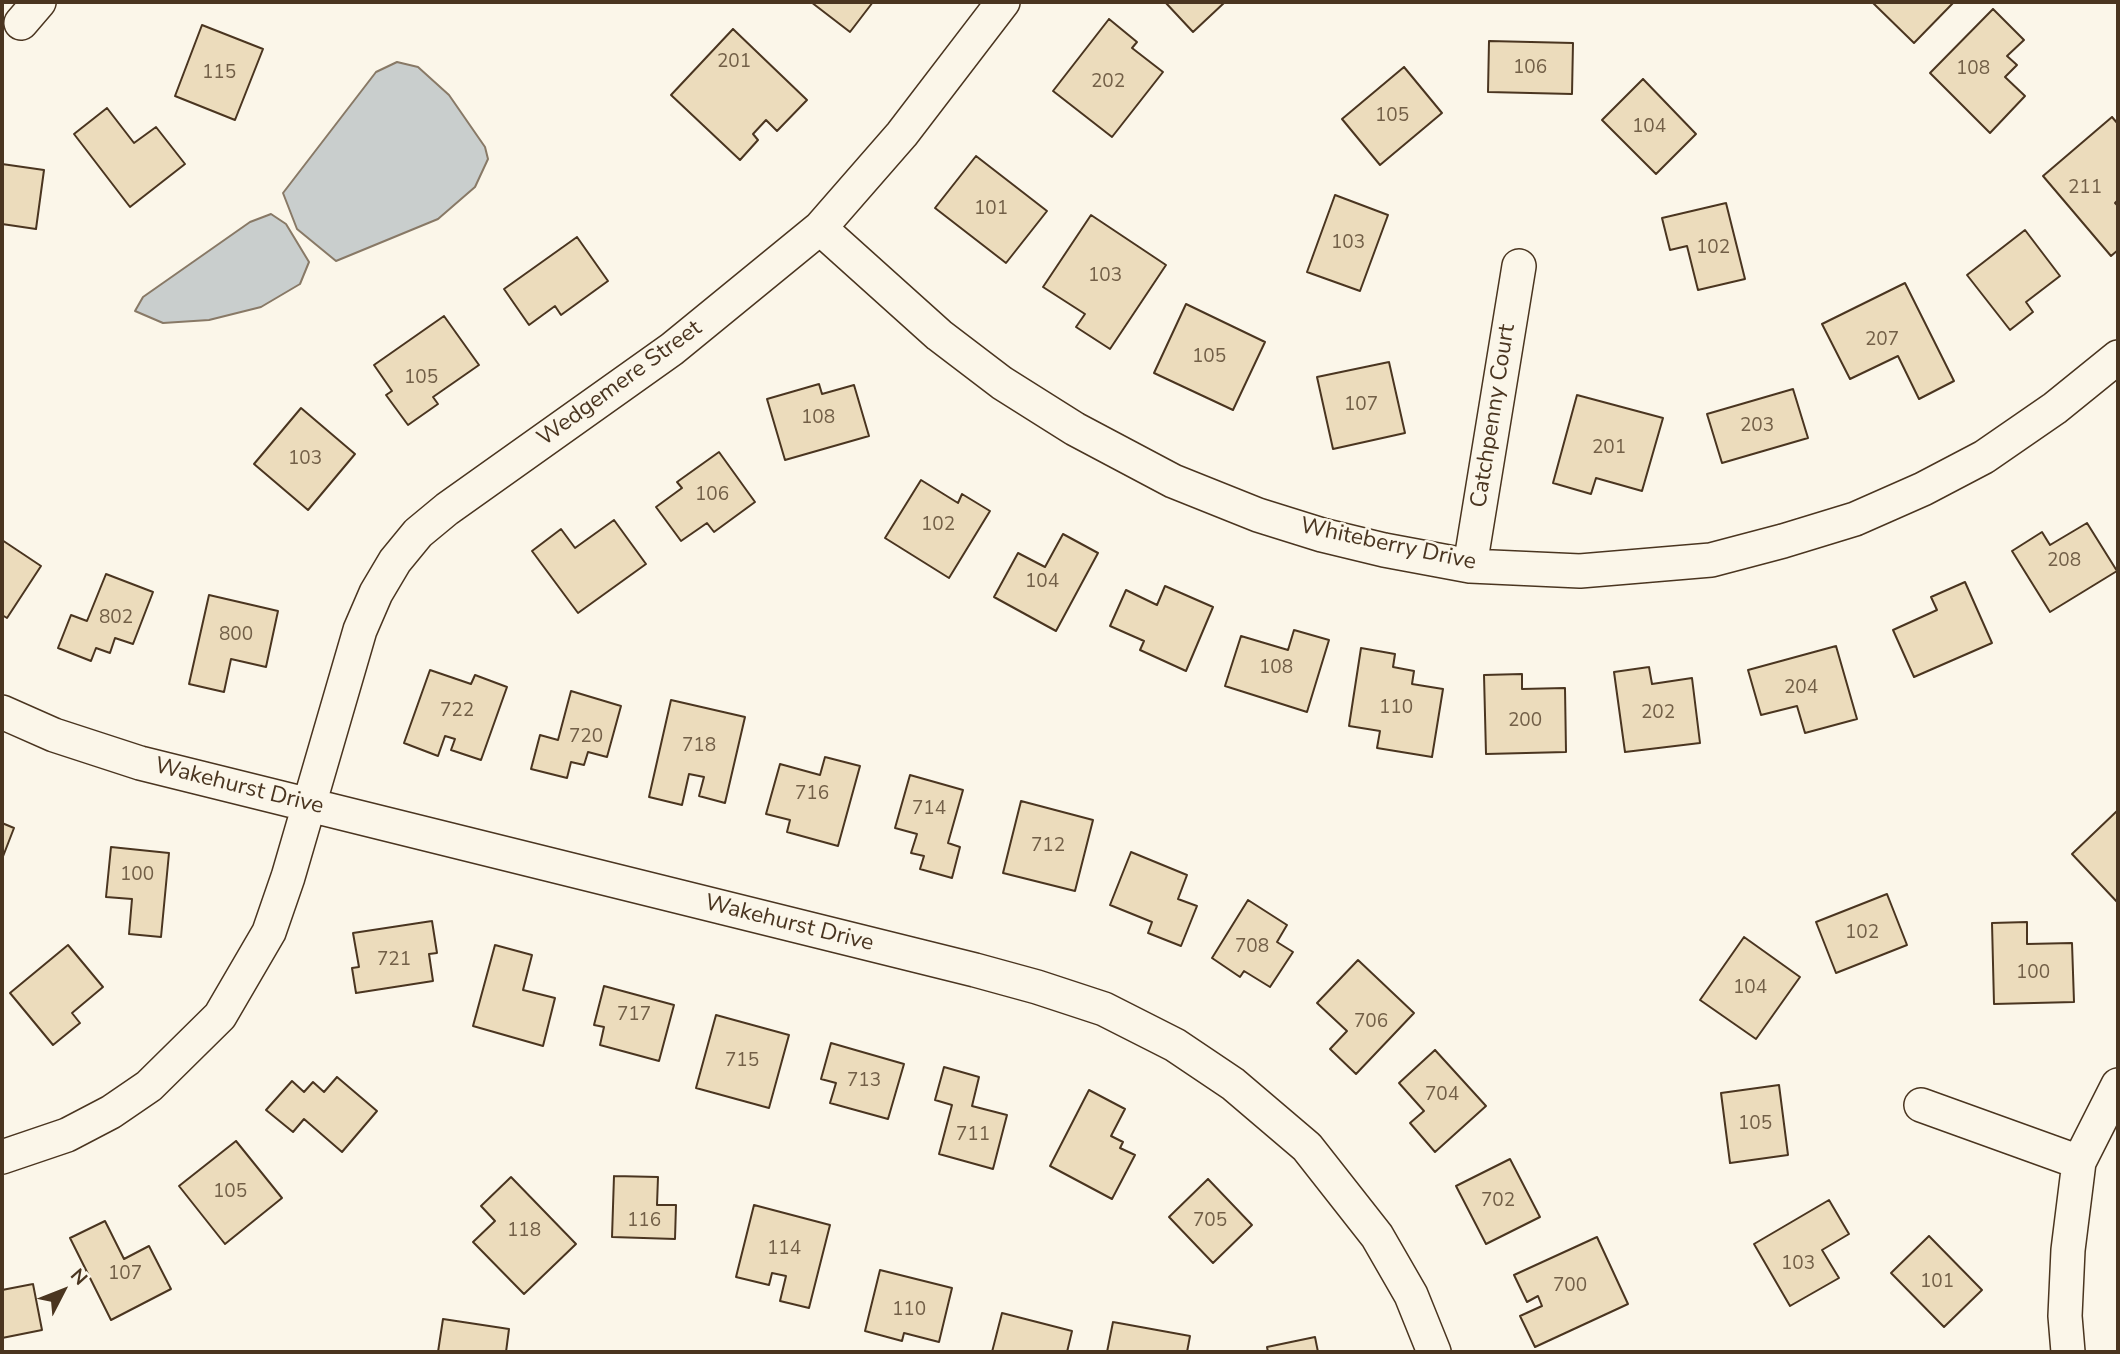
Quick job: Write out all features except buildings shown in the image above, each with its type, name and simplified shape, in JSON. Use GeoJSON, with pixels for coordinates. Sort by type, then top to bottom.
{"type":"FeatureCollection","features":[{"type":"Feature","properties":{"kind":"street","name":"Wedgemere Street"},"geometry":{"type":"LineString","coordinates":[[2,1157],[67,1135],[111,1112],[149,1086],[219,1016],[269,932],[288,877],[360,630],[376,593],[395,561],[418,533],[447,509],[673,349],[820,228],[902,134],[1003,2]]}},
{"type":"Feature","properties":{"kind":"street","name":"Whiteberry Drive"},"geometry":{"type":"LineString","coordinates":[[820,228],[939,335],[1002,383],[1075,429],[1173,481],[1258,515],[1322,535],[1470,566],[1580,571],[1711,559],[1855,519],[1923,489],[1984,457],[2055,408],[2118,357]]}},
{"type":"Feature","properties":{"kind":"street","name":"Catchpenny Court"},"geometry":{"type":"LineString","coordinates":[[1470,566],[1519,266]]}},
{"type":"Feature","properties":{"kind":"street","name":"Wakehurst Drive"},"geometry":{"type":"LineString","coordinates":[[2,712],[54,735],[139,763],[975,970],[1104,1009],[1175,1045],[1233,1084],[1307,1147],[1377,1236],[1411,1295],[1434,1352]]}},
{"type":"Feature","properties":{"kind":"street"},"geometry":{"type":"LineString","coordinates":[[2068,1352],[2065,1316],[2068,1250],[2079,1162],[2118,1085]]}},
{"type":"Feature","properties":{"kind":"street"},"geometry":{"type":"LineString","coordinates":[[1921,1105],[2079,1162]]}},
{"type":"Feature","properties":{"kind":"shaded area"},"geometry":{"type":"Polygon","coordinates":[[[397,62],[418,67],[449,95],[485,147],[488,159],[475,187],[438,219],[336,261],[297,229],[283,193],[376,72],[397,62]]]}},
{"type":"Feature","properties":{"kind":"shaded area"},"geometry":{"type":"Polygon","coordinates":[[[271,214],[286,224],[309,262],[300,284],[261,307],[209,320],[163,323],[135,311],[143,297],[250,222],[271,214]]]}}]}
